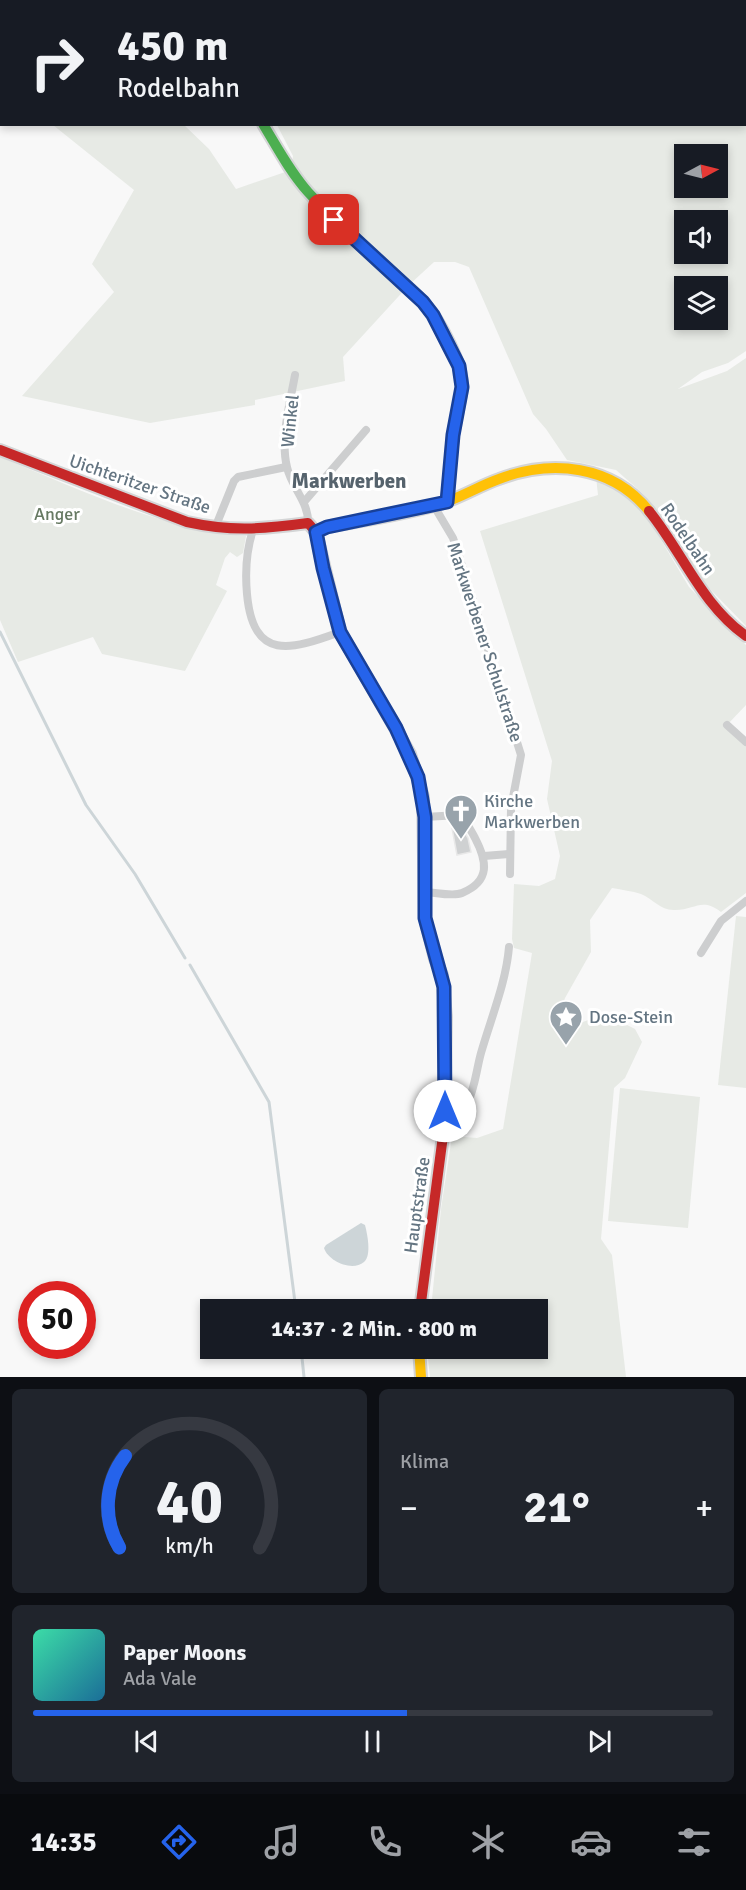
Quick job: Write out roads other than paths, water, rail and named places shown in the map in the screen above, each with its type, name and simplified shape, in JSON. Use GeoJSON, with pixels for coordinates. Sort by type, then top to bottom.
{"type":"FeatureCollection","features":[{"type":"Feature","properties":{"kind":"main road"},"geometry":{"type":"LineString","coordinates":[[263,126],[291,170],[314,198],[355,240],[423,302],[433,315],[454,355],[462,376],[462,387],[453,435],[447,502]]}},
{"type":"Feature","properties":{"kind":"main road","name":"Uichteritzer Straße"},"geometry":{"type":"LineString","coordinates":[[0,450],[187,522],[215,528],[253,530],[308,523]]}},
{"type":"Feature","properties":{"kind":"main road","name":"Rodelbahn"},"geometry":{"type":"LineString","coordinates":[[316,532],[327,527],[434,506],[498,479],[537,468],[555,466],[590,470],[612,477],[626,487],[654,516],[696,582],[720,613],[746,636]]}},
{"type":"Feature","properties":{"kind":"main road"},"geometry":{"type":"LineString","coordinates":[[308,523],[316,532]]}},
{"type":"Feature","properties":{"kind":"main road","name":"Hauptstraße"},"geometry":{"type":"LineString","coordinates":[[316,532],[340,632],[410,754],[418,777],[425,817],[425,918],[444,987],[444,1128],[421,1299]]}},
{"type":"Feature","properties":{"kind":"main road"},"geometry":{"type":"LineString","coordinates":[[420,1359],[421,1377]]}},
{"type":"Feature","properties":{"kind":"street","name":"Winkel"},"geometry":{"type":"LineString","coordinates":[[296,375],[286,434],[286,467],[304,502],[308,523]]}},
{"type":"Feature","properties":{"kind":"street"},"geometry":{"type":"LineString","coordinates":[[304,502],[366,430]]}},
{"type":"Feature","properties":{"kind":"street","name":"Winkel"},"geometry":{"type":"LineString","coordinates":[[215,528],[234,481],[238,477],[286,467]]}},
{"type":"Feature","properties":{"kind":"street","name":"Markwerbener Schulstraße"},"geometry":{"type":"LineString","coordinates":[[434,506],[453,538],[521,755],[511,808],[510,874]]}},
{"type":"Feature","properties":{"kind":"street"},"geometry":{"type":"LineString","coordinates":[[253,530],[246,562],[246,588],[252,625],[260,638],[282,646],[299,646],[340,632]]}},
{"type":"Feature","properties":{"kind":"street"},"geometry":{"type":"LineString","coordinates":[[727,725],[746,742]]}},
{"type":"Feature","properties":{"kind":"street"},"geometry":{"type":"LineString","coordinates":[[424,892],[462,893],[484,875],[484,856],[467,822],[459,815],[425,817]]}},
{"type":"Feature","properties":{"kind":"street"},"geometry":{"type":"LineString","coordinates":[[484,856],[509,854]]}},
{"type":"Feature","properties":{"kind":"street"},"geometry":{"type":"LineString","coordinates":[[701,953],[722,921],[746,901]]}},
{"type":"Feature","properties":{"kind":"street"},"geometry":{"type":"LineString","coordinates":[[444,1128],[449,1128],[455,1123],[466,1106],[474,1086],[485,1039],[507,968],[509,947]]}},
{"type":"Feature","properties":{"kind":"waterway"},"geometry":{"type":"LineString","coordinates":[[0,632],[86,805],[135,874],[185,958]]}},
{"type":"Feature","properties":{"kind":"waterway"},"geometry":{"type":"LineString","coordinates":[[190,965],[269,1102],[295,1299]]}},
{"type":"Feature","properties":{"kind":"waterway"},"geometry":{"type":"LineString","coordinates":[[302,1359],[304,1377]]}},
{"type":"Feature","properties":{"kind":"place","name":"Kirche Markwerben"},"geometry":{"type":"Point","coordinates":[461,840]}},
{"type":"Feature","properties":{"kind":"place","name":"Dose-Stein"},"geometry":{"type":"Point","coordinates":[566,1046]}},
{"type":"Feature","properties":{"kind":"district","name":"Markwerben"},"geometry":{"type":"Point","coordinates":[349,481]}},
{"type":"Feature","properties":{"kind":"park label","name":"Anger"},"geometry":{"type":"Point","coordinates":[57,514]}}]}
